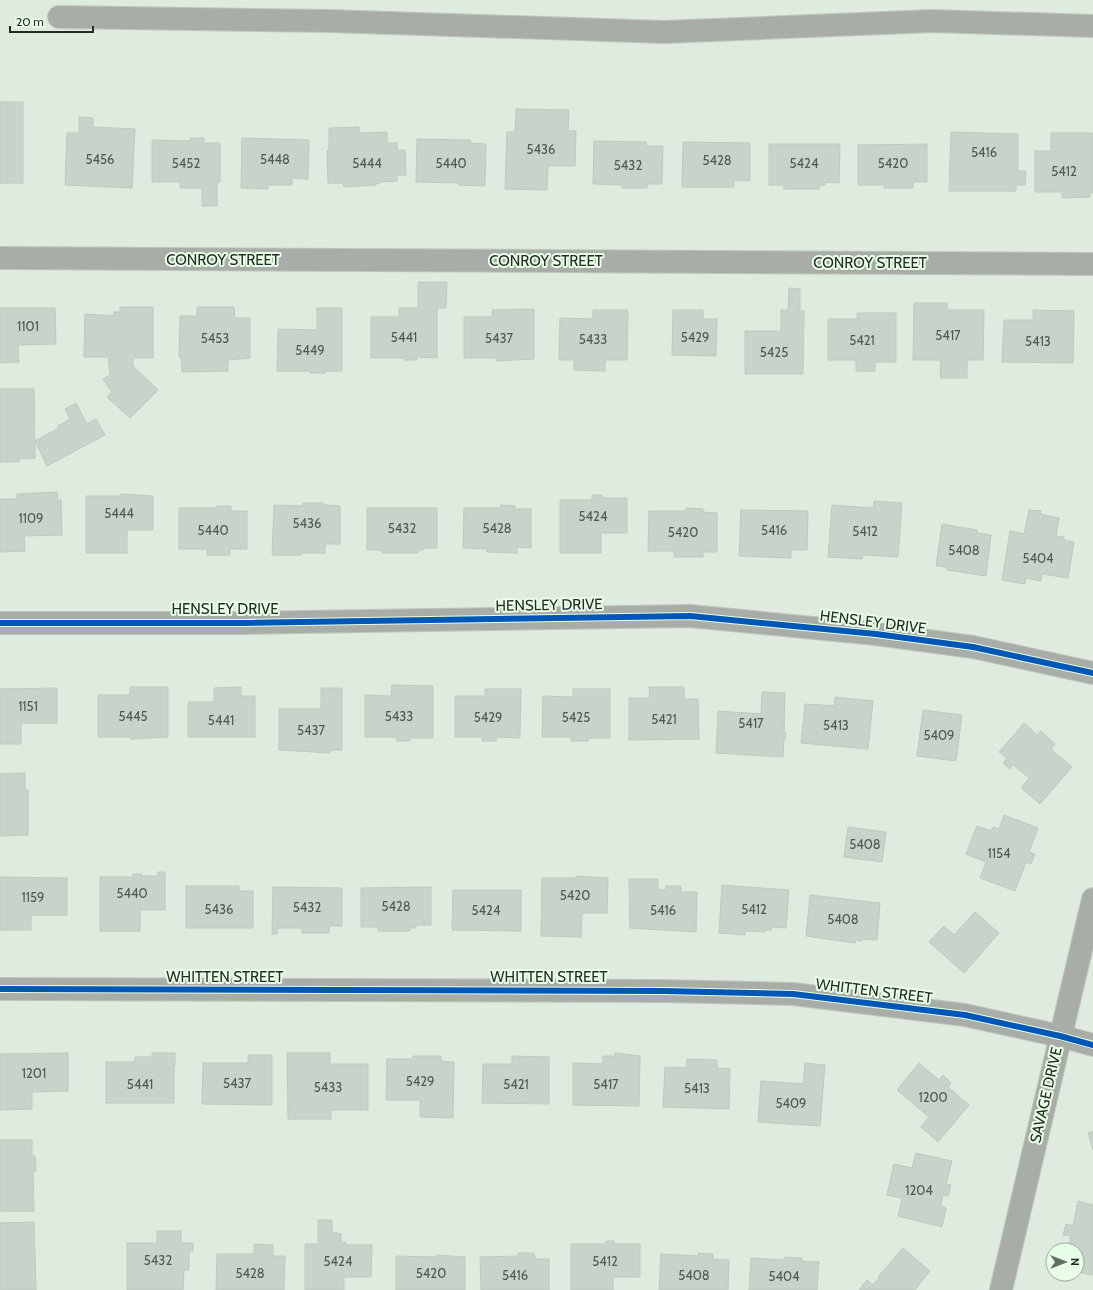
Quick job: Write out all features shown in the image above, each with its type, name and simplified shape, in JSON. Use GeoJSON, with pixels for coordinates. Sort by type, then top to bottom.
{"type":"FeatureCollection","features":[{"type":"Feature","properties":{"kind":"street"},"geometry":{"type":"LineString","coordinates":[[59,17],[330,21],[664,32],[932,21],[1093,26]]}},
{"type":"Feature","properties":{"kind":"street","name":"CONROY STREET"},"geometry":{"type":"LineString","coordinates":[[0,258],[1093,264]]}},
{"type":"Feature","properties":{"kind":"street","name":"HENSLEY DRIVE"},"geometry":{"type":"LineString","coordinates":[[0,622],[244,622],[690,616],[876,634],[966,646],[1093,673]]}},
{"type":"Feature","properties":{"kind":"street","name":"SAVAGE DRIVE"},"geometry":{"type":"LineString","coordinates":[[1001,1290],[1093,900]]}},
{"type":"Feature","properties":{"kind":"street","name":"WHITTEN STREET"},"geometry":{"type":"LineString","coordinates":[[0,989],[663,990],[793,994],[965,1015],[1060,1036],[1093,1046]]}},
{"type":"Feature","properties":{"kind":"building"},"geometry":{"type":"Polygon","coordinates":[[[0,102],[23,102],[23,183],[0,183],[0,102]]]}},
{"type":"Feature","properties":{"kind":"building"},"geometry":{"type":"Polygon","coordinates":[[[516,109],[569,110],[568,131],[576,131],[575,166],[548,166],[547,190],[505,189],[507,132],[515,132],[516,109]]]}},
{"type":"Feature","properties":{"kind":"building"},"geometry":{"type":"Polygon","coordinates":[[[79,117],[93,118],[93,127],[135,129],[132,188],[65,185],[67,133],[79,133],[79,117]]]}},
{"type":"Feature","properties":{"kind":"building"},"geometry":{"type":"Polygon","coordinates":[[[359,127],[359,133],[387,132],[387,143],[397,143],[397,150],[405,150],[406,175],[397,175],[397,181],[380,182],[376,185],[344,187],[343,183],[328,183],[327,151],[329,150],[329,128],[359,127]]]}},
{"type":"Feature","properties":{"kind":"building"},"geometry":{"type":"Polygon","coordinates":[[[951,132],[1018,134],[1018,171],[1026,171],[1025,185],[1016,185],[1016,191],[949,191],[951,132]]]}},
{"type":"Feature","properties":{"kind":"building"},"geometry":{"type":"Polygon","coordinates":[[[1051,133],[1093,133],[1093,193],[1090,193],[1090,197],[1062,198],[1062,192],[1035,192],[1035,151],[1051,151],[1051,133]]]}},
{"type":"Feature","properties":{"kind":"building"},"geometry":{"type":"Polygon","coordinates":[[[190,138],[204,138],[204,143],[220,143],[220,182],[217,182],[217,206],[202,206],[202,188],[180,188],[180,182],[152,182],[152,140],[190,141],[190,138]]]}},
{"type":"Feature","properties":{"kind":"building"},"geometry":{"type":"Polygon","coordinates":[[[242,138],[309,140],[308,179],[292,178],[292,185],[268,185],[268,189],[241,188],[242,138]]]}},
{"type":"Feature","properties":{"kind":"building"},"geometry":{"type":"Polygon","coordinates":[[[417,139],[470,140],[470,143],[486,144],[485,186],[459,185],[459,183],[416,182],[417,139]]]}},
{"type":"Feature","properties":{"kind":"building"},"geometry":{"type":"Polygon","coordinates":[[[594,141],[646,142],[646,146],[663,146],[662,184],[647,184],[647,188],[622,188],[622,185],[593,184],[594,141]]]}},
{"type":"Feature","properties":{"kind":"building"},"geometry":{"type":"Polygon","coordinates":[[[683,142],[750,143],[750,181],[734,180],[734,187],[682,187],[683,142]]]}},
{"type":"Feature","properties":{"kind":"building"},"geometry":{"type":"Polygon","coordinates":[[[769,144],[840,144],[839,183],[825,182],[825,185],[819,185],[819,189],[784,189],[784,185],[769,185],[769,144]]]}},
{"type":"Feature","properties":{"kind":"building"},"geometry":{"type":"Polygon","coordinates":[[[927,144],[927,182],[913,182],[913,188],[884,188],[884,185],[858,185],[858,145],[927,144]]]}},
{"type":"Feature","properties":{"kind":"building"},"geometry":{"type":"Polygon","coordinates":[[[418,282],[447,282],[446,308],[437,308],[437,358],[417,357],[417,360],[404,360],[404,358],[371,358],[371,317],[399,317],[399,308],[418,308],[418,282]]]}},
{"type":"Feature","properties":{"kind":"building"},"geometry":{"type":"Polygon","coordinates":[[[789,288],[800,289],[800,311],[804,311],[803,374],[745,374],[745,331],[781,331],[781,310],[788,310],[789,288]]]}},
{"type":"Feature","properties":{"kind":"building"},"geometry":{"type":"Polygon","coordinates":[[[914,303],[947,303],[947,310],[984,310],[983,360],[967,360],[967,378],[940,378],[941,360],[913,360],[914,303]]]}},
{"type":"Feature","properties":{"kind":"building"},"geometry":{"type":"Polygon","coordinates":[[[120,307],[153,307],[153,358],[133,358],[133,366],[158,390],[130,418],[107,397],[112,392],[103,379],[110,375],[108,357],[84,357],[85,314],[114,316],[114,312],[120,312],[120,307]]]}},
{"type":"Feature","properties":{"kind":"building"},"geometry":{"type":"Polygon","coordinates":[[[197,307],[234,307],[235,318],[250,318],[250,358],[228,360],[228,371],[182,372],[181,357],[179,357],[180,316],[197,316],[197,307]]]}},
{"type":"Feature","properties":{"kind":"building"},"geometry":{"type":"Polygon","coordinates":[[[0,308],[55,308],[56,344],[18,345],[19,362],[0,363],[0,308]]]}},
{"type":"Feature","properties":{"kind":"building"},"geometry":{"type":"Polygon","coordinates":[[[317,308],[342,308],[342,371],[310,373],[310,371],[277,371],[278,329],[317,330],[317,308]]]}},
{"type":"Feature","properties":{"kind":"building"},"geometry":{"type":"Polygon","coordinates":[[[534,309],[534,359],[496,361],[496,358],[464,358],[464,317],[492,317],[492,310],[534,309]]]}},
{"type":"Feature","properties":{"kind":"building"},"geometry":{"type":"Polygon","coordinates":[[[593,310],[628,310],[627,360],[605,360],[605,371],[574,370],[574,360],[559,360],[560,318],[593,319],[593,310]]]}},
{"type":"Feature","properties":{"kind":"building"},"geometry":{"type":"Polygon","coordinates":[[[673,310],[703,310],[703,319],[717,319],[716,356],[672,355],[673,310]]]}},
{"type":"Feature","properties":{"kind":"building"},"geometry":{"type":"Polygon","coordinates":[[[1033,310],[1074,311],[1073,363],[1002,362],[1004,320],[1033,320],[1033,310]]]}},
{"type":"Feature","properties":{"kind":"building"},"geometry":{"type":"Polygon","coordinates":[[[857,313],[896,313],[896,362],[875,362],[875,371],[856,371],[856,360],[828,360],[828,319],[857,319],[857,313]]]}},
{"type":"Feature","properties":{"kind":"building"},"geometry":{"type":"Polygon","coordinates":[[[0,389],[34,389],[35,458],[19,459],[19,462],[0,462],[0,389]]]}},
{"type":"Feature","properties":{"kind":"building"},"geometry":{"type":"Polygon","coordinates":[[[76,403],[87,424],[96,419],[105,435],[47,466],[35,441],[59,428],[58,426],[70,419],[65,409],[76,403]]]}},
{"type":"Feature","properties":{"kind":"building"},"geometry":{"type":"Polygon","coordinates":[[[57,492],[58,500],[61,500],[62,535],[24,536],[25,551],[0,552],[0,499],[17,499],[17,494],[57,492]]]}},
{"type":"Feature","properties":{"kind":"building"},"geometry":{"type":"Polygon","coordinates":[[[120,494],[153,496],[153,530],[127,530],[127,553],[86,553],[86,496],[120,496],[120,494]]]}},
{"type":"Feature","properties":{"kind":"building"},"geometry":{"type":"Polygon","coordinates":[[[592,495],[602,495],[602,498],[627,498],[627,533],[601,533],[601,553],[560,553],[560,500],[592,500],[592,495]]]}},
{"type":"Feature","properties":{"kind":"building"},"geometry":{"type":"Polygon","coordinates":[[[874,501],[902,503],[898,557],[863,555],[862,559],[828,557],[832,505],[873,508],[874,501]]]}},
{"type":"Feature","properties":{"kind":"building"},"geometry":{"type":"Polygon","coordinates":[[[303,503],[324,503],[324,505],[340,506],[340,544],[325,544],[325,553],[272,555],[274,505],[303,506],[303,503]]]}},
{"type":"Feature","properties":{"kind":"building"},"geometry":{"type":"Polygon","coordinates":[[[501,505],[515,506],[515,509],[531,509],[531,548],[517,547],[517,553],[487,552],[487,549],[463,548],[464,508],[501,508],[501,505]]]}},
{"type":"Feature","properties":{"kind":"building"},"geometry":{"type":"Polygon","coordinates":[[[217,506],[231,506],[231,511],[247,511],[247,549],[230,549],[230,555],[207,555],[207,549],[179,549],[179,508],[217,508],[217,506]]]}},
{"type":"Feature","properties":{"kind":"building"},"geometry":{"type":"Polygon","coordinates":[[[367,508],[437,508],[437,548],[423,548],[423,550],[418,550],[418,553],[382,553],[382,550],[367,550],[367,508]]]}},
{"type":"Feature","properties":{"kind":"building"},"geometry":{"type":"Polygon","coordinates":[[[686,508],[703,509],[703,512],[717,513],[717,552],[703,552],[703,557],[674,557],[674,551],[648,551],[649,511],[686,511],[686,508]]]}},
{"type":"Feature","properties":{"kind":"building"},"geometry":{"type":"Polygon","coordinates":[[[741,510],[808,511],[807,550],[791,550],[791,558],[739,556],[741,510]]]}},
{"type":"Feature","properties":{"kind":"building"},"geometry":{"type":"Polygon","coordinates":[[[1029,510],[1041,511],[1040,514],[1059,518],[1056,536],[1064,537],[1064,540],[1074,542],[1068,578],[1042,574],[1041,581],[1026,578],[1025,584],[1002,580],[1010,531],[1024,534],[1029,510]]]}},
{"type":"Feature","properties":{"kind":"building"},"geometry":{"type":"Polygon","coordinates":[[[942,524],[977,530],[977,533],[991,535],[986,576],[947,570],[947,567],[936,566],[942,524]]]}},
{"type":"Feature","properties":{"kind":"building"},"geometry":{"type":"Polygon","coordinates":[[[392,685],[433,686],[433,738],[410,738],[410,741],[397,741],[397,737],[365,737],[365,695],[391,696],[392,685]]]}},
{"type":"Feature","properties":{"kind":"building"},"geometry":{"type":"Polygon","coordinates":[[[130,687],[168,687],[168,737],[131,739],[131,737],[98,737],[98,695],[130,695],[130,687]]]}},
{"type":"Feature","properties":{"kind":"building"},"geometry":{"type":"Polygon","coordinates":[[[241,687],[241,696],[255,696],[255,737],[188,737],[188,702],[214,702],[214,688],[241,687]]]}},
{"type":"Feature","properties":{"kind":"building"},"geometry":{"type":"Polygon","coordinates":[[[649,687],[684,687],[684,699],[698,699],[699,739],[629,740],[629,698],[650,698],[649,687]]]}},
{"type":"Feature","properties":{"kind":"building"},"geometry":{"type":"Polygon","coordinates":[[[57,688],[57,723],[21,723],[21,744],[0,744],[0,689],[57,688]]]}},
{"type":"Feature","properties":{"kind":"building"},"geometry":{"type":"Polygon","coordinates":[[[321,688],[342,688],[342,750],[330,750],[330,753],[279,750],[279,709],[321,709],[321,688]]]}},
{"type":"Feature","properties":{"kind":"building"},"geometry":{"type":"Polygon","coordinates":[[[485,689],[521,689],[520,738],[496,737],[496,741],[482,741],[482,737],[455,737],[455,696],[485,696],[485,689]]]}},
{"type":"Feature","properties":{"kind":"building"},"geometry":{"type":"Polygon","coordinates":[[[573,689],[610,689],[610,738],[588,738],[588,741],[571,741],[571,737],[542,737],[543,696],[573,697],[573,689]]]}},
{"type":"Feature","properties":{"kind":"building"},"geometry":{"type":"Polygon","coordinates":[[[762,692],[785,693],[784,733],[786,733],[784,739],[783,757],[716,753],[718,711],[761,714],[762,692]]]}},
{"type":"Feature","properties":{"kind":"building"},"geometry":{"type":"Polygon","coordinates":[[[835,697],[873,701],[868,749],[801,743],[805,704],[834,706],[835,697]]]}},
{"type":"Feature","properties":{"kind":"building"},"geometry":{"type":"Polygon","coordinates":[[[923,710],[962,715],[956,761],[917,756],[923,710]]]}},
{"type":"Feature","properties":{"kind":"building"},"geometry":{"type":"Polygon","coordinates":[[[1024,723],[1037,735],[1041,731],[1055,744],[1051,749],[1072,767],[1040,804],[1021,788],[1029,778],[1013,765],[1010,769],[1003,763],[1007,758],[999,752],[1024,723]]]}},
{"type":"Feature","properties":{"kind":"building"},"geometry":{"type":"Polygon","coordinates":[[[25,773],[25,790],[28,790],[28,835],[0,836],[0,774],[25,773]]]}},
{"type":"Feature","properties":{"kind":"building"},"geometry":{"type":"Polygon","coordinates":[[[1004,815],[1038,828],[1029,852],[1035,854],[1031,864],[1026,862],[1015,891],[980,878],[986,862],[966,854],[977,826],[991,831],[993,827],[999,829],[1004,815]]]}},
{"type":"Feature","properties":{"kind":"building"},"geometry":{"type":"Polygon","coordinates":[[[848,827],[886,832],[882,862],[844,857],[848,827]]]}},
{"type":"Feature","properties":{"kind":"building"},"geometry":{"type":"Polygon","coordinates":[[[158,872],[165,872],[165,910],[140,910],[140,931],[100,931],[100,877],[133,877],[133,874],[142,874],[142,876],[158,876],[158,872]]]}},
{"type":"Feature","properties":{"kind":"building"},"geometry":{"type":"Polygon","coordinates":[[[576,876],[608,878],[607,913],[582,913],[581,937],[541,936],[542,878],[576,878],[576,876]]]}},
{"type":"Feature","properties":{"kind":"building"},"geometry":{"type":"Polygon","coordinates":[[[0,877],[67,878],[67,915],[31,915],[31,930],[0,930],[0,877]]]}},
{"type":"Feature","properties":{"kind":"building"},"geometry":{"type":"Polygon","coordinates":[[[629,879],[658,879],[658,890],[666,890],[666,886],[681,886],[681,892],[697,892],[696,932],[630,928],[629,879]]]}},
{"type":"Feature","properties":{"kind":"building"},"geometry":{"type":"Polygon","coordinates":[[[722,885],[789,890],[786,928],[771,927],[771,930],[765,930],[765,932],[745,931],[745,935],[719,933],[722,885]]]}},
{"type":"Feature","properties":{"kind":"building"},"geometry":{"type":"Polygon","coordinates":[[[186,886],[239,886],[239,891],[253,891],[253,928],[186,928],[186,886]]]}},
{"type":"Feature","properties":{"kind":"building"},"geometry":{"type":"Polygon","coordinates":[[[273,887],[342,888],[342,926],[329,926],[329,933],[302,933],[302,928],[277,928],[277,934],[272,934],[273,887]]]}},
{"type":"Feature","properties":{"kind":"building"},"geometry":{"type":"Polygon","coordinates":[[[431,887],[431,925],[416,925],[416,928],[410,928],[410,931],[378,931],[378,927],[361,927],[361,888],[431,887]]]}},
{"type":"Feature","properties":{"kind":"building"},"geometry":{"type":"Polygon","coordinates":[[[453,890],[521,890],[521,931],[452,930],[453,890]]]}},
{"type":"Feature","properties":{"kind":"building"},"geometry":{"type":"Polygon","coordinates":[[[810,895],[880,903],[877,940],[862,939],[862,941],[856,940],[855,943],[806,936],[810,895]]]}},
{"type":"Feature","properties":{"kind":"building"},"geometry":{"type":"Polygon","coordinates":[[[975,912],[999,933],[964,973],[929,942],[944,926],[954,935],[975,912]]]}},
{"type":"Feature","properties":{"kind":"building"},"geometry":{"type":"Polygon","coordinates":[[[68,1053],[68,1091],[32,1092],[32,1109],[0,1110],[0,1054],[68,1053]]]}},
{"type":"Feature","properties":{"kind":"building"},"geometry":{"type":"Polygon","coordinates":[[[152,1053],[175,1053],[174,1103],[106,1103],[106,1062],[135,1062],[135,1057],[152,1057],[152,1053]]]}},
{"type":"Feature","properties":{"kind":"building"},"geometry":{"type":"Polygon","coordinates":[[[287,1053],[330,1053],[330,1064],[368,1064],[368,1110],[331,1110],[331,1119],[288,1119],[287,1053]]]}},
{"type":"Feature","properties":{"kind":"building"},"geometry":{"type":"Polygon","coordinates":[[[615,1053],[640,1056],[639,1106],[573,1105],[573,1063],[603,1064],[603,1056],[615,1056],[615,1053]]]}},
{"type":"Feature","properties":{"kind":"building"},"geometry":{"type":"Polygon","coordinates":[[[248,1055],[272,1055],[272,1105],[202,1104],[203,1063],[248,1063],[248,1055]]]}},
{"type":"Feature","properties":{"kind":"building"},"geometry":{"type":"Polygon","coordinates":[[[413,1056],[441,1056],[441,1061],[454,1062],[453,1118],[420,1117],[420,1100],[386,1100],[387,1059],[413,1059],[413,1056]]]}},
{"type":"Feature","properties":{"kind":"building"},"geometry":{"type":"Polygon","coordinates":[[[512,1056],[549,1057],[549,1104],[482,1103],[483,1064],[512,1064],[512,1056]]]}},
{"type":"Feature","properties":{"kind":"building"},"geometry":{"type":"Polygon","coordinates":[[[687,1059],[717,1060],[717,1068],[730,1069],[729,1109],[663,1107],[665,1067],[686,1068],[687,1059]]]}},
{"type":"Feature","properties":{"kind":"building"},"geometry":{"type":"Polygon","coordinates":[[[805,1063],[825,1065],[820,1126],[758,1122],[761,1081],[803,1084],[805,1063]]]}},
{"type":"Feature","properties":{"kind":"building"},"geometry":{"type":"Polygon","coordinates":[[[919,1063],[939,1080],[943,1075],[951,1083],[948,1087],[969,1105],[938,1142],[921,1127],[929,1117],[897,1090],[919,1063]]]}},
{"type":"Feature","properties":{"kind":"building"},"geometry":{"type":"Polygon","coordinates":[[[1093,1131],[1093,1150],[1088,1133],[1093,1131]]]}},
{"type":"Feature","properties":{"kind":"building"},"geometry":{"type":"Polygon","coordinates":[[[0,1140],[32,1140],[32,1156],[35,1156],[36,1171],[33,1171],[34,1211],[0,1211],[0,1140]]]}},
{"type":"Feature","properties":{"kind":"building"},"geometry":{"type":"Polygon","coordinates":[[[916,1153],[952,1161],[946,1184],[951,1185],[948,1196],[943,1195],[941,1206],[946,1208],[942,1227],[898,1216],[902,1198],[887,1195],[894,1164],[912,1168],[916,1153]]]}},
{"type":"Feature","properties":{"kind":"building"},"geometry":{"type":"Polygon","coordinates":[[[1078,1201],[1093,1205],[1093,1275],[1085,1274],[1085,1242],[1070,1242],[1071,1236],[1063,1235],[1066,1224],[1073,1226],[1078,1201]]]}},
{"type":"Feature","properties":{"kind":"building"},"geometry":{"type":"Polygon","coordinates":[[[318,1220],[332,1220],[332,1232],[341,1234],[341,1242],[346,1242],[346,1245],[372,1245],[371,1277],[344,1277],[344,1290],[305,1290],[305,1244],[318,1244],[318,1220]]]}},
{"type":"Feature","properties":{"kind":"building"},"geometry":{"type":"Polygon","coordinates":[[[34,1222],[36,1290],[0,1290],[0,1223],[34,1222]]]}},
{"type":"Feature","properties":{"kind":"building"},"geometry":{"type":"Polygon","coordinates":[[[157,1231],[181,1231],[181,1243],[193,1243],[193,1251],[189,1251],[189,1270],[184,1270],[183,1290],[127,1290],[127,1243],[157,1243],[157,1231]]]}},
{"type":"Feature","properties":{"kind":"building"},"geometry":{"type":"Polygon","coordinates":[[[606,1241],[614,1241],[614,1244],[640,1244],[640,1277],[613,1277],[613,1290],[571,1290],[571,1244],[606,1244],[606,1241]]]}},
{"type":"Feature","properties":{"kind":"building"},"geometry":{"type":"Polygon","coordinates":[[[254,1244],[273,1245],[273,1256],[285,1256],[284,1290],[216,1290],[217,1254],[254,1254],[254,1244]]]}},
{"type":"Feature","properties":{"kind":"building"},"geometry":{"type":"Polygon","coordinates":[[[903,1248],[930,1271],[915,1290],[859,1290],[867,1280],[873,1285],[903,1248]]]}},
{"type":"Feature","properties":{"kind":"building"},"geometry":{"type":"Polygon","coordinates":[[[518,1253],[534,1253],[535,1259],[549,1259],[549,1290],[481,1290],[480,1257],[518,1256],[518,1253]]]}},
{"type":"Feature","properties":{"kind":"building"},"geometry":{"type":"Polygon","coordinates":[[[698,1253],[713,1254],[713,1259],[729,1260],[728,1290],[659,1290],[661,1254],[698,1256],[698,1253]]]}},
{"type":"Feature","properties":{"kind":"building"},"geometry":{"type":"Polygon","coordinates":[[[437,1255],[465,1257],[465,1290],[396,1290],[396,1256],[437,1257],[437,1255]]]}},
{"type":"Feature","properties":{"kind":"building"},"geometry":{"type":"Polygon","coordinates":[[[785,1257],[802,1258],[801,1261],[819,1262],[817,1290],[749,1290],[751,1258],[785,1260],[785,1257]]]}},
{"type":"Feature","properties":{"kind":"cycle path"},"geometry":{"type":"LineString","coordinates":[[0,623],[244,623],[690,616],[876,634],[973,647],[1093,673]]}},
{"type":"Feature","properties":{"kind":"cycle path"},"geometry":{"type":"LineString","coordinates":[[0,989],[663,991],[793,994],[965,1015],[1060,1036],[1093,1045]]}}]}
